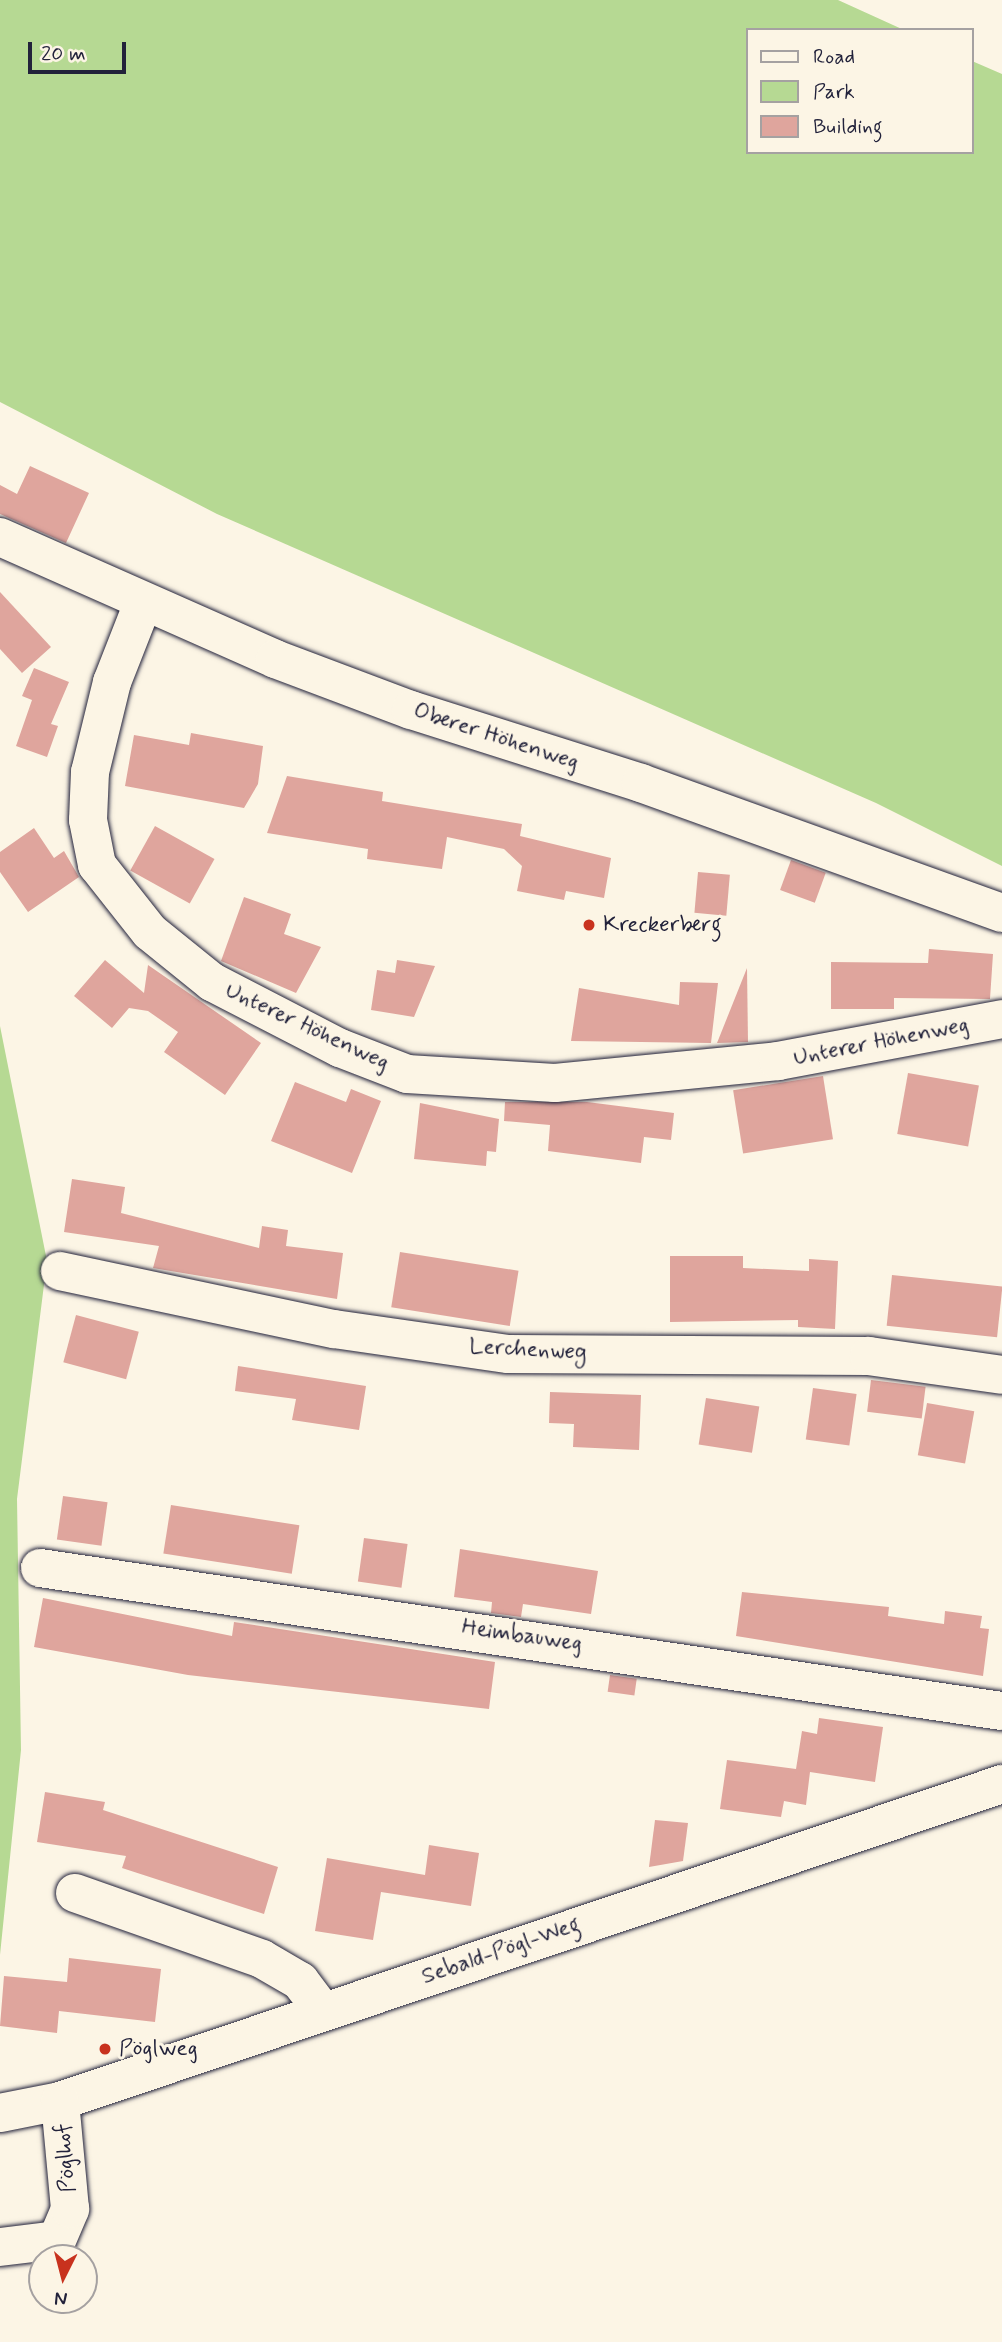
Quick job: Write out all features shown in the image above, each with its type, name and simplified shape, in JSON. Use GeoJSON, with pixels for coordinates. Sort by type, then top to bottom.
{"type":"FeatureCollection","features":[{"type":"Feature","properties":{"kind":"street","name":"Oberer Höhenweg"},"geometry":{"type":"LineString","coordinates":[[0,537],[143,603],[411,710],[654,787],[1002,913]]}},
{"type":"Feature","properties":{"kind":"street","name":"Unterer Höhenweg"},"geometry":{"type":"LineString","coordinates":[[143,603],[130,625],[90,772],[88,820],[97,865],[150,932],[212,982],[340,1048],[407,1074],[555,1083],[778,1061],[1002,1019]]}},
{"type":"Feature","properties":{"kind":"street","name":"Lerchenweg"},"geometry":{"type":"LineString","coordinates":[[61,1271],[334,1329],[508,1354],[869,1356],[1002,1375]]}},
{"type":"Feature","properties":{"kind":"street","name":"Heimbauweg"},"geometry":{"type":"LineString","coordinates":[[40,1568],[1002,1711]]}},
{"type":"Feature","properties":{"kind":"street","name":"Sebald-Pögl-Weg"},"geometry":{"type":"LineString","coordinates":[[0,2113],[60,2101],[1002,1784]]}},
{"type":"Feature","properties":{"kind":"street"},"geometry":{"type":"LineString","coordinates":[[75,1893],[262,1959],[300,1981],[323,2011]]}},
{"type":"Feature","properties":{"kind":"street","name":"Pöglhof"},"geometry":{"type":"LineString","coordinates":[[0,2247],[57,2240],[70,2209],[60,2101]]}},
{"type":"Feature","properties":{"kind":"green space"},"geometry":{"type":"Polygon","coordinates":[[[0,0],[838,0],[900,28],[746,28],[746,154],[974,154],[974,62],[1002,74],[1002,866],[876,803],[217,514],[0,402],[0,0]]]}},
{"type":"Feature","properties":{"kind":"green space"},"geometry":{"type":"Polygon","coordinates":[[[0,1026],[47,1261],[17,1499],[21,1750],[0,1955],[0,1026]]]}},
{"type":"Feature","properties":{"kind":"building"},"geometry":{"type":"Polygon","coordinates":[[[30,466],[89,493],[66,543],[0,514],[0,485],[17,494],[30,466]]]}},
{"type":"Feature","properties":{"kind":"building"},"geometry":{"type":"Polygon","coordinates":[[[0,592],[51,647],[22,673],[0,649],[0,592]]]}},
{"type":"Feature","properties":{"kind":"building"},"geometry":{"type":"Polygon","coordinates":[[[34,668],[69,682],[51,724],[58,726],[47,757],[16,746],[32,700],[22,696],[34,668]]]}},
{"type":"Feature","properties":{"kind":"building"},"geometry":{"type":"Polygon","coordinates":[[[191,733],[263,746],[258,784],[244,808],[125,786],[134,735],[189,745],[191,733]]]}},
{"type":"Feature","properties":{"kind":"building"},"geometry":{"type":"Polygon","coordinates":[[[287,776],[383,792],[382,801],[522,824],[520,836],[611,858],[604,898],[566,891],[564,900],[517,891],[522,866],[504,849],[447,837],[442,869],[367,859],[368,849],[267,833],[287,776]]]}},
{"type":"Feature","properties":{"kind":"building"},"geometry":{"type":"Polygon","coordinates":[[[155,826],[214,859],[190,904],[130,871],[155,826]]]}},
{"type":"Feature","properties":{"kind":"building"},"geometry":{"type":"Polygon","coordinates":[[[34,828],[54,858],[64,851],[79,877],[28,912],[0,872],[0,852],[34,828]]]}},
{"type":"Feature","properties":{"kind":"building"},"geometry":{"type":"Polygon","coordinates":[[[791,860],[826,873],[815,903],[780,890],[791,860]]]}},
{"type":"Feature","properties":{"kind":"building"},"geometry":{"type":"Polygon","coordinates":[[[698,872],[730,875],[726,916],[694,913],[698,872]]]}},
{"type":"Feature","properties":{"kind":"building"},"geometry":{"type":"Polygon","coordinates":[[[244,897],[291,914],[284,934],[321,947],[296,993],[221,961],[244,897]]]}},
{"type":"Feature","properties":{"kind":"building"},"geometry":{"type":"Polygon","coordinates":[[[929,949],[993,954],[990,999],[894,998],[894,1009],[831,1009],[831,962],[928,963],[929,949]]]}},
{"type":"Feature","properties":{"kind":"building"},"geometry":{"type":"Polygon","coordinates":[[[105,960],[144,993],[148,965],[261,1043],[225,1095],[164,1052],[178,1032],[148,1011],[129,1008],[112,1028],[74,996],[105,960]]]}},
{"type":"Feature","properties":{"kind":"building"},"geometry":{"type":"Polygon","coordinates":[[[397,960],[435,966],[414,1017],[371,1010],[377,970],[395,973],[397,960]]]}},
{"type":"Feature","properties":{"kind":"building"},"geometry":{"type":"Polygon","coordinates":[[[747,968],[748,1042],[717,1043],[747,968]]]}},
{"type":"Feature","properties":{"kind":"building"},"geometry":{"type":"Polygon","coordinates":[[[680,982],[718,983],[711,1043],[571,1041],[579,988],[679,1005],[680,982]]]}},
{"type":"Feature","properties":{"kind":"building"},"geometry":{"type":"Polygon","coordinates":[[[908,1073],[979,1086],[968,1147],[897,1134],[908,1073]]]}},
{"type":"Feature","properties":{"kind":"building"},"geometry":{"type":"Polygon","coordinates":[[[823,1076],[833,1139],[743,1153],[733,1090],[823,1076]]]}},
{"type":"Feature","properties":{"kind":"building"},"geometry":{"type":"Polygon","coordinates":[[[295,1082],[346,1102],[351,1089],[381,1101],[352,1173],[271,1141],[295,1082]]]}},
{"type":"Feature","properties":{"kind":"building"},"geometry":{"type":"Polygon","coordinates":[[[505,1102],[587,1102],[674,1113],[671,1140],[644,1137],[641,1163],[548,1151],[550,1125],[504,1121],[505,1102]]]}},
{"type":"Feature","properties":{"kind":"building"},"geometry":{"type":"Polygon","coordinates":[[[420,1103],[499,1119],[496,1152],[487,1151],[486,1166],[414,1159],[420,1103]]]}},
{"type":"Feature","properties":{"kind":"building"},"geometry":{"type":"Polygon","coordinates":[[[72,1179],[125,1187],[121,1213],[259,1248],[262,1226],[288,1230],[286,1246],[343,1253],[337,1299],[153,1268],[159,1246],[64,1232],[72,1179]]]}},
{"type":"Feature","properties":{"kind":"building"},"geometry":{"type":"Polygon","coordinates":[[[400,1252],[519,1271],[510,1326],[391,1307],[400,1252]]]}},
{"type":"Feature","properties":{"kind":"building"},"geometry":{"type":"Polygon","coordinates":[[[670,1256],[743,1256],[743,1268],[809,1271],[809,1259],[838,1261],[835,1329],[798,1327],[798,1320],[670,1322],[670,1256]]]}},
{"type":"Feature","properties":{"kind":"building"},"geometry":{"type":"Polygon","coordinates":[[[892,1275],[1002,1287],[997,1337],[887,1326],[892,1275]]]}},
{"type":"Feature","properties":{"kind":"building"},"geometry":{"type":"Polygon","coordinates":[[[76,1315],[139,1332],[126,1379],[63,1362],[76,1315]]]}},
{"type":"Feature","properties":{"kind":"building"},"geometry":{"type":"Polygon","coordinates":[[[238,1366],[366,1386],[359,1430],[292,1420],[296,1399],[235,1391],[238,1366]]]}},
{"type":"Feature","properties":{"kind":"building"},"geometry":{"type":"Polygon","coordinates":[[[871,1380],[926,1387],[922,1418],[867,1412],[871,1380]]]}},
{"type":"Feature","properties":{"kind":"building"},"geometry":{"type":"Polygon","coordinates":[[[813,1388],[857,1394],[849,1446],[806,1439],[813,1388]]]}},
{"type":"Feature","properties":{"kind":"building"},"geometry":{"type":"Polygon","coordinates":[[[550,1392],[641,1395],[639,1450],[573,1447],[574,1424],[549,1423],[550,1392]]]}},
{"type":"Feature","properties":{"kind":"building"},"geometry":{"type":"Polygon","coordinates":[[[706,1398],[759,1406],[752,1453],[699,1444],[706,1398]]]}},
{"type":"Feature","properties":{"kind":"building"},"geometry":{"type":"Polygon","coordinates":[[[927,1403],[974,1411],[965,1464],[918,1455],[927,1403]]]}},
{"type":"Feature","properties":{"kind":"building"},"geometry":{"type":"Polygon","coordinates":[[[63,1496],[108,1502],[101,1546],[57,1540],[63,1496]]]}},
{"type":"Feature","properties":{"kind":"building"},"geometry":{"type":"Polygon","coordinates":[[[171,1505],[299,1525],[292,1574],[163,1553],[171,1505]]]}},
{"type":"Feature","properties":{"kind":"building"},"geometry":{"type":"Polygon","coordinates":[[[364,1538],[408,1544],[401,1588],[358,1582],[364,1538]]]}},
{"type":"Feature","properties":{"kind":"building"},"geometry":{"type":"Polygon","coordinates":[[[460,1549],[598,1571],[591,1614],[523,1604],[521,1617],[491,1613],[492,1602],[454,1597],[460,1549]]]}},
{"type":"Feature","properties":{"kind":"building"},"geometry":{"type":"Polygon","coordinates":[[[742,1592],[889,1607],[888,1616],[944,1624],[945,1611],[982,1616],[980,1628],[989,1629],[983,1676],[736,1636],[742,1592]]]}},
{"type":"Feature","properties":{"kind":"building"},"geometry":{"type":"Polygon","coordinates":[[[43,1598],[232,1636],[234,1622],[495,1662],[489,1709],[188,1675],[34,1647],[43,1598]]]}},
{"type":"Feature","properties":{"kind":"building"},"geometry":{"type":"Polygon","coordinates":[[[610,1675],[637,1679],[634,1696],[608,1692],[610,1675]]]}},
{"type":"Feature","properties":{"kind":"building"},"geometry":{"type":"Polygon","coordinates":[[[819,1718],[883,1727],[875,1782],[810,1772],[806,1805],[784,1801],[781,1817],[720,1809],[727,1760],[796,1769],[802,1731],[817,1734],[819,1718]]]}},
{"type":"Feature","properties":{"kind":"building"},"geometry":{"type":"Polygon","coordinates":[[[45,1792],[105,1802],[103,1810],[278,1867],[264,1914],[122,1868],[126,1856],[37,1842],[45,1792]]]}},
{"type":"Feature","properties":{"kind":"building"},"geometry":{"type":"Polygon","coordinates":[[[655,1820],[688,1823],[683,1861],[649,1867],[655,1820]]]}},
{"type":"Feature","properties":{"kind":"building"},"geometry":{"type":"Polygon","coordinates":[[[429,1845],[479,1853],[471,1906],[381,1892],[373,1940],[315,1931],[327,1858],[425,1875],[429,1845]]]}},
{"type":"Feature","properties":{"kind":"building"},"geometry":{"type":"Polygon","coordinates":[[[69,1958],[161,1969],[155,2022],[59,2011],[57,2033],[0,2026],[4,1976],[67,1982],[69,1958]]]}},
{"type":"Feature","properties":{"kind":"place","name":"Kreckerberg"},"geometry":{"type":"Point","coordinates":[589,925]}},
{"type":"Feature","properties":{"kind":"place","name":"Pöglweg"},"geometry":{"type":"Point","coordinates":[105,2049]}}]}
